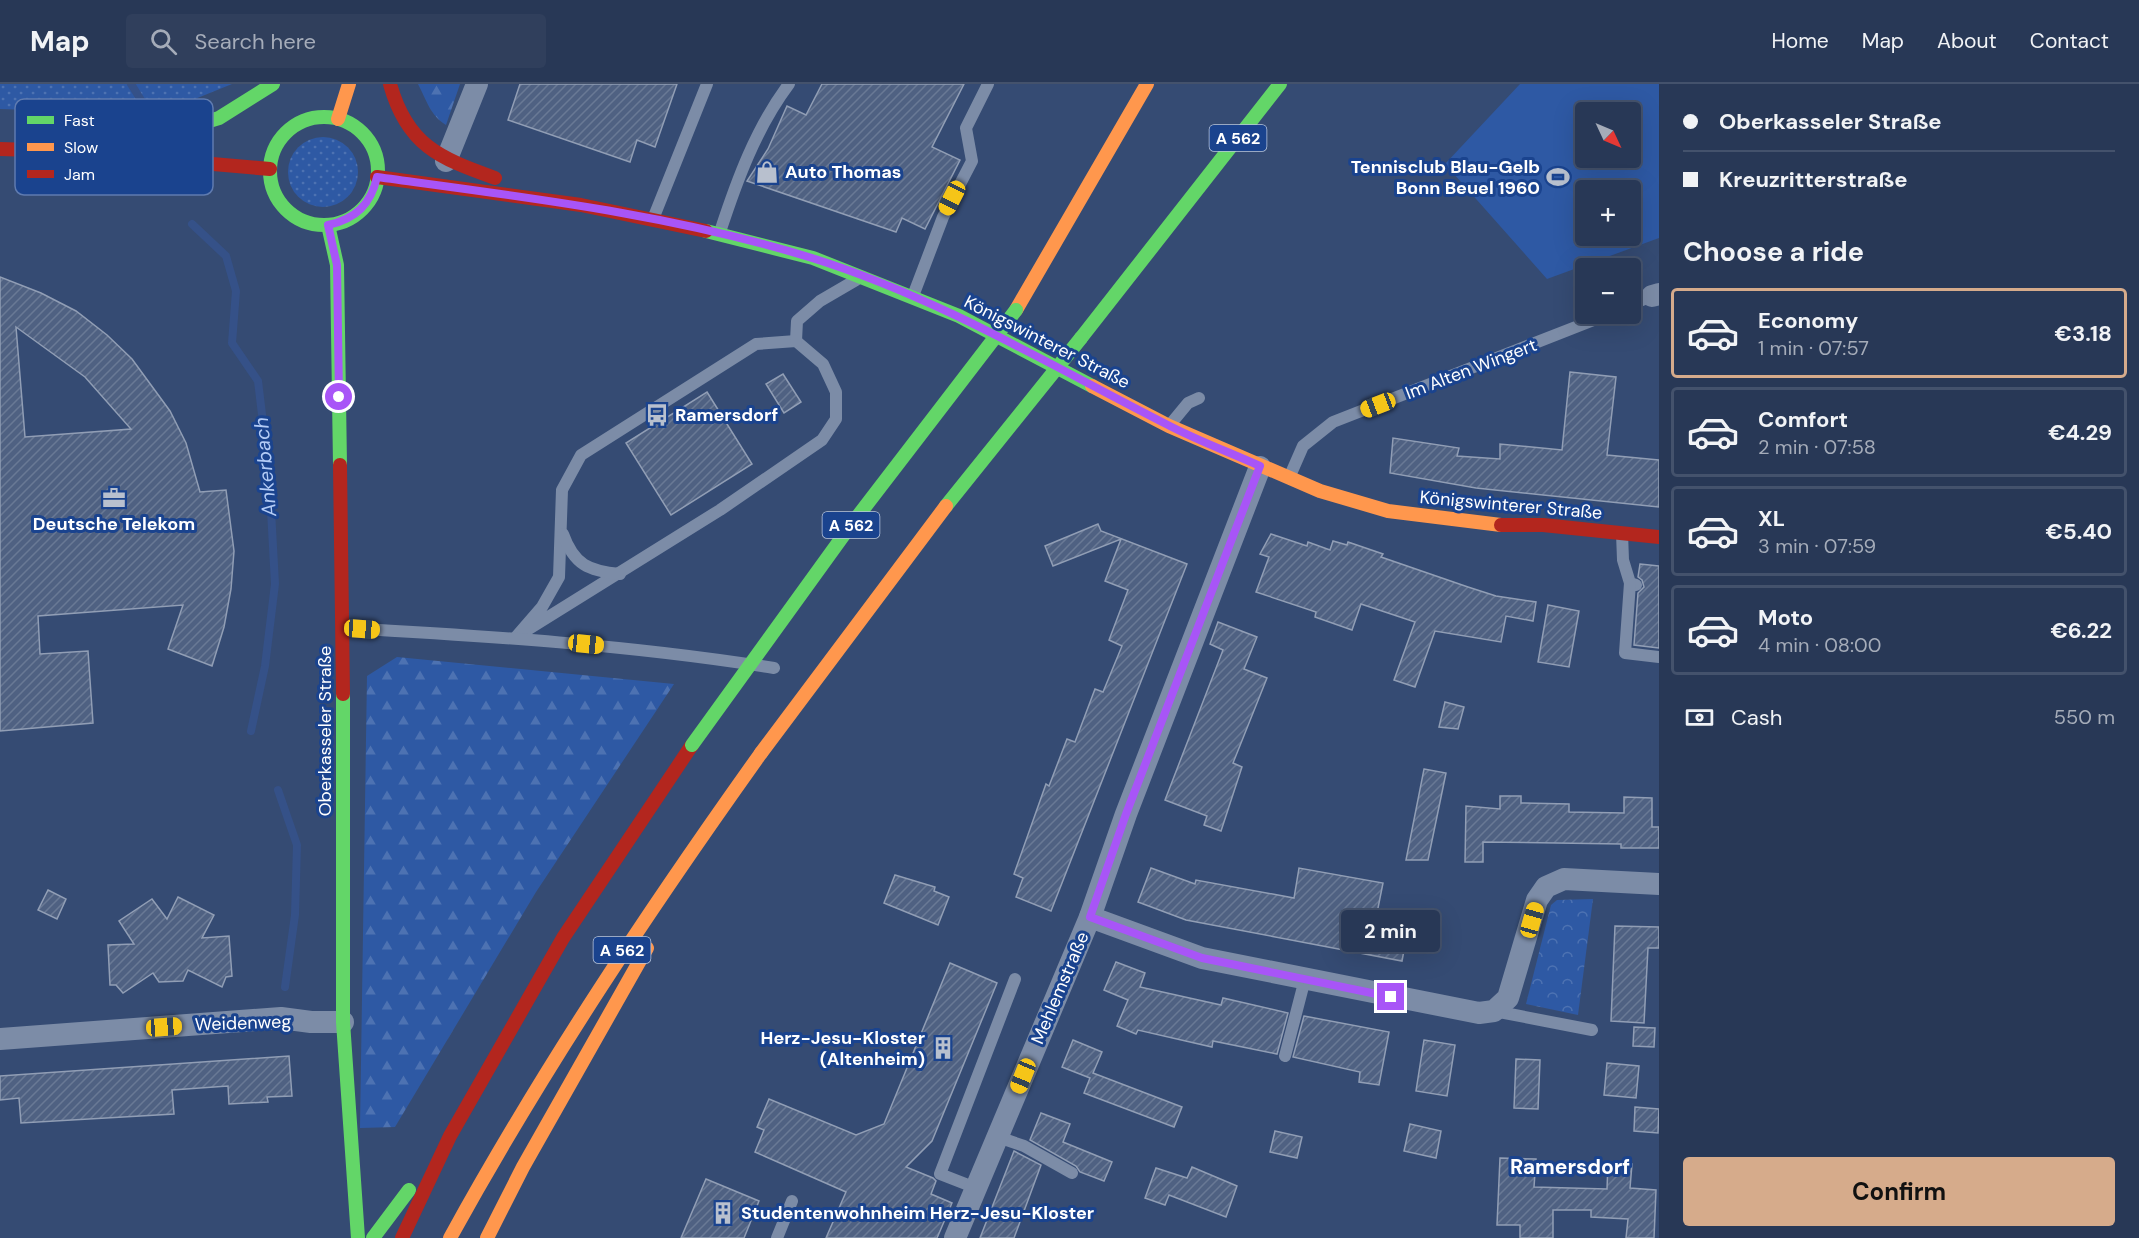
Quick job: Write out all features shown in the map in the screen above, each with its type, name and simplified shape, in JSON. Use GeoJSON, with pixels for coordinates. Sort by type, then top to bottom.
{"type":"FeatureCollection","features":[{"type":"Feature","properties":{"kind":"main road"},"geometry":{"type":"LineString","coordinates":[[213,120],[273,84]]}},
{"type":"Feature","properties":{"kind":"main road"},"geometry":{"type":"LineString","coordinates":[[338,119],[349,84]]}},
{"type":"Feature","properties":{"kind":"main road"},"geometry":{"type":"LineString","coordinates":[[390,84],[401,120],[418,142],[446,161],[559,201]]}},
{"type":"Feature","properties":{"kind":"main road","name":"A 562"},"geometry":{"type":"LineString","coordinates":[[402,1238],[450,1136],[563,938],[692,745],[852,525],[1016,310],[1147,84]]}},
{"type":"Feature","properties":{"kind":"main road","name":"A 562"},"geometry":{"type":"LineString","coordinates":[[450,1238],[494,1154],[592,994],[683,860],[932,524],[1280,84]]}},
{"type":"Feature","properties":{"kind":"main road"},"geometry":{"type":"LineString","coordinates":[[310,119],[338,119],[350,124],[368,141],[374,152],[377,177],[375,189],[362,210],[352,218],[328,225],[303,221],[291,214],[275,194],[270,169],[272,155],[286,132],[310,119]]}},
{"type":"Feature","properties":{"kind":"main road"},"geometry":{"type":"LineString","coordinates":[[0,149],[15,149]]}},
{"type":"Feature","properties":{"kind":"main road"},"geometry":{"type":"LineString","coordinates":[[213,164],[270,169]]}},
{"type":"Feature","properties":{"kind":"main road","name":"Königswinterer Straße"},"geometry":{"type":"LineString","coordinates":[[377,177],[559,201],[720,234],[813,258],[959,316],[1169,426],[1320,491],[1388,511],[1489,525],[1543,525],[1659,537]]}},
{"type":"Feature","properties":{"kind":"main road","name":"Oberkasseler Straße"},"geometry":{"type":"LineString","coordinates":[[328,225],[337,265],[343,628],[343,1022],[358,1238]]}},
{"type":"Feature","properties":{"kind":"main road"},"geometry":{"type":"LineString","coordinates":[[674,903],[761,753]]}},
{"type":"Feature","properties":{"kind":"main road"},"geometry":{"type":"LineString","coordinates":[[487,1238],[523,1167],[656,933]]}},
{"type":"Feature","properties":{"kind":"main road"},"geometry":{"type":"LineString","coordinates":[[373,1238],[450,1136]]}},
{"type":"Feature","properties":{"kind":"street"},"geometry":{"type":"LineString","coordinates":[[446,161],[469,109],[477,84]]}},
{"type":"Feature","properties":{"kind":"street","name":"Mehlemstraße"},"geometry":{"type":"LineString","coordinates":[[955,1238],[1090,917],[1126,814],[1260,466]]}},
{"type":"Feature","properties":{"kind":"street"},"geometry":{"type":"LineString","coordinates":[[1090,917],[1202,958],[1479,1013],[1494,1011],[1508,998],[1538,900],[1546,887],[1564,879],[1659,884]]}},
{"type":"Feature","properties":{"kind":"street","name":"Weidenweg"},"geometry":{"type":"LineString","coordinates":[[0,1039],[281,1018],[311,1022],[343,1022]]}},
{"type":"Feature","properties":{"kind":"lane"},"geometry":{"type":"LineString","coordinates":[[653,220],[708,84]]}},
{"type":"Feature","properties":{"kind":"lane"},"geometry":{"type":"LineString","coordinates":[[720,234],[738,176],[776,101],[789,84]]}},
{"type":"Feature","properties":{"kind":"lane"},"geometry":{"type":"LineString","coordinates":[[913,296],[943,217],[972,161],[966,128],[988,84]]}},
{"type":"Feature","properties":{"kind":"lane"},"geometry":{"type":"LineString","coordinates":[[796,341],[797,321],[820,301],[860,276]]}},
{"type":"Feature","properties":{"kind":"lane"},"geometry":{"type":"LineString","coordinates":[[1641,301],[1655,295]]}},
{"type":"Feature","properties":{"kind":"lane","name":"Im Alten Wingert"},"geometry":{"type":"LineString","coordinates":[[1289,478],[1303,446],[1333,422],[1583,324]]}},
{"type":"Feature","properties":{"kind":"lane"},"geometry":{"type":"LineString","coordinates":[[796,341],[824,364],[836,392],[836,419],[822,440],[720,510],[516,637],[542,607],[559,577],[562,490],[581,455],[756,344],[796,341]]}},
{"type":"Feature","properties":{"kind":"lane"},"geometry":{"type":"LineString","coordinates":[[1169,426],[1188,403],[1198,398]]}},
{"type":"Feature","properties":{"kind":"lane"},"geometry":{"type":"LineString","coordinates":[[560,523],[568,548],[579,562],[594,572],[620,574]]}},
{"type":"Feature","properties":{"kind":"lane"},"geometry":{"type":"LineString","coordinates":[[1622,533],[1623,560],[1634,585],[1625,653],[1659,657]]}},
{"type":"Feature","properties":{"kind":"lane"},"geometry":{"type":"LineString","coordinates":[[343,628],[516,637],[703,657],[774,668]]}},
{"type":"Feature","properties":{"kind":"lane"},"geometry":{"type":"LineString","coordinates":[[976,1188],[940,1174],[1015,979]]}},
{"type":"Feature","properties":{"kind":"lane"},"geometry":{"type":"LineString","coordinates":[[1285,1056],[1305,979]]}},
{"type":"Feature","properties":{"kind":"lane"},"geometry":{"type":"LineString","coordinates":[[1494,1011],[1592,1030]]}},
{"type":"Feature","properties":{"kind":"lane"},"geometry":{"type":"LineString","coordinates":[[998,1137],[1024,1146],[1072,1173]]}},
{"type":"Feature","properties":{"kind":"lane"},"geometry":{"type":"LineString","coordinates":[[777,1238],[792,1201]]}},
{"type":"Feature","properties":{"kind":"green space"},"geometry":{"type":"Polygon","coordinates":[[[0,84],[232,84],[195,99],[15,99],[15,109],[0,109],[0,84]]]}},
{"type":"Feature","properties":{"kind":"green space"},"geometry":{"type":"Polygon","coordinates":[[[418,84],[460,84],[446,125],[432,112],[418,84]]]}},
{"type":"Feature","properties":{"kind":"green space","name":"Tennisclub Blau-Gelb Bonn Beuel 1960"},"geometry":{"type":"Polygon","coordinates":[[[1520,84],[1659,84],[1659,238],[1641,245],[1641,180],[1575,180],[1575,246],[1637,246],[1604,258],[1575,258],[1575,269],[1547,279],[1445,164],[1520,84]]]}},
{"type":"Feature","properties":{"kind":"green space"},"geometry":{"type":"Polygon","coordinates":[[[330,137],[343,143],[352,152],[356,158],[358,172],[356,186],[348,197],[337,205],[316,207],[298,197],[290,186],[288,165],[298,147],[309,139],[330,137]]]}},
{"type":"Feature","properties":{"kind":"green space"},"geometry":{"type":"Polygon","coordinates":[[[397,657],[674,684],[536,892],[395,1127],[360,1128],[367,676],[397,657]]]}},
{"type":"Feature","properties":{"kind":"green space"},"geometry":{"type":"Polygon","coordinates":[[[1593,899],[1578,1015],[1526,1004],[1551,905],[1557,900],[1593,899]]]}},
{"type":"Feature","properties":{"kind":"building"},"geometry":{"type":"Polygon","coordinates":[[[520,84],[677,84],[655,147],[637,140],[630,162],[508,120],[520,84]]]}},
{"type":"Feature","properties":{"kind":"building"},"geometry":{"type":"Polygon","coordinates":[[[822,84],[964,84],[932,147],[960,160],[925,229],[902,218],[896,232],[747,181],[768,149],[787,106],[806,115],[822,84]]]}},
{"type":"Feature","properties":{"kind":"building","name":"Deutsche Telekom"},"geometry":{"type":"Polygon","coordinates":[[[0,277],[41,293],[76,311],[107,335],[132,359],[170,411],[186,443],[200,492],[226,490],[234,551],[231,589],[224,627],[212,666],[168,649],[183,605],[38,616],[40,654],[88,651],[93,723],[0,731],[0,277]],[[16,327],[25,437],[131,429],[85,377],[16,327]]]}},
{"type":"Feature","properties":{"kind":"building"},"geometry":{"type":"Polygon","coordinates":[[[1570,372],[1616,377],[1607,455],[1659,460],[1659,507],[1476,488],[1390,473],[1393,438],[1459,448],[1457,456],[1500,459],[1500,444],[1562,450],[1570,372]]]}},
{"type":"Feature","properties":{"kind":"building"},"geometry":{"type":"Polygon","coordinates":[[[783,374],[801,402],[784,413],[766,384],[783,374]]]}},
{"type":"Feature","properties":{"kind":"building"},"geometry":{"type":"Polygon","coordinates":[[[707,392],[752,464],[671,515],[626,443],[707,392]]]}},
{"type":"Feature","properties":{"kind":"building"},"geometry":{"type":"Polygon","coordinates":[[[1098,524],[1101,531],[1187,564],[1051,911],[1016,897],[1023,878],[1014,874],[1046,784],[1049,786],[1067,739],[1075,742],[1095,689],[1103,692],[1122,646],[1109,640],[1128,590],[1105,581],[1121,539],[1053,566],[1045,546],[1098,524]]]}},
{"type":"Feature","properties":{"kind":"building"},"geometry":{"type":"Polygon","coordinates":[[[1271,534],[1307,546],[1308,542],[1330,550],[1333,541],[1347,545],[1348,542],[1383,554],[1381,557],[1496,596],[1536,602],[1533,621],[1506,616],[1501,642],[1435,631],[1415,687],[1394,680],[1415,622],[1361,604],[1352,630],[1315,617],[1316,612],[1256,592],[1269,557],[1260,554],[1271,534]]]}},
{"type":"Feature","properties":{"kind":"building"},"geometry":{"type":"Polygon","coordinates":[[[1640,564],[1659,566],[1659,648],[1634,645],[1638,593],[1644,587],[1642,580],[1638,577],[1640,564]]]}},
{"type":"Feature","properties":{"kind":"building"},"geometry":{"type":"Polygon","coordinates":[[[1548,605],[1579,611],[1569,667],[1538,662],[1548,605]]]}},
{"type":"Feature","properties":{"kind":"building"},"geometry":{"type":"Polygon","coordinates":[[[1218,622],[1257,637],[1244,669],[1267,678],[1233,763],[1242,767],[1221,831],[1204,825],[1207,816],[1165,800],[1223,650],[1210,644],[1218,622]]]}},
{"type":"Feature","properties":{"kind":"building"},"geometry":{"type":"Polygon","coordinates":[[[1445,702],[1464,707],[1458,729],[1439,727],[1445,702]]]}},
{"type":"Feature","properties":{"kind":"building"},"geometry":{"type":"Polygon","coordinates":[[[1424,769],[1446,773],[1428,860],[1406,860],[1424,769]]]}},
{"type":"Feature","properties":{"kind":"building"},"geometry":{"type":"Polygon","coordinates":[[[1500,796],[1521,796],[1521,803],[1569,804],[1569,812],[1624,813],[1624,797],[1652,798],[1652,827],[1659,827],[1659,848],[1621,848],[1621,844],[1483,842],[1483,862],[1465,862],[1466,806],[1500,809],[1500,796]]]}},
{"type":"Feature","properties":{"kind":"building"},"geometry":{"type":"Polygon","coordinates":[[[1151,868],[1195,884],[1196,880],[1294,898],[1299,868],[1383,883],[1375,923],[1408,929],[1402,961],[1186,920],[1138,902],[1151,868]]]}},
{"type":"Feature","properties":{"kind":"building"},"geometry":{"type":"Polygon","coordinates":[[[895,875],[935,887],[934,891],[949,897],[938,925],[884,903],[895,875]]]}},
{"type":"Feature","properties":{"kind":"building"},"geometry":{"type":"Polygon","coordinates":[[[48,890],[66,899],[57,919],[38,910],[48,890]]]}},
{"type":"Feature","properties":{"kind":"building"},"geometry":{"type":"Polygon","coordinates":[[[178,897],[214,915],[202,938],[229,936],[232,976],[226,977],[222,987],[188,970],[183,981],[159,982],[153,973],[123,993],[116,985],[110,985],[108,945],[134,944],[119,921],[152,899],[167,919],[178,897]]]}},
{"type":"Feature","properties":{"kind":"building"},"geometry":{"type":"Polygon","coordinates":[[[1615,926],[1659,927],[1659,948],[1648,948],[1644,1023],[1611,1021],[1615,926]]]}},
{"type":"Feature","properties":{"kind":"building"},"geometry":{"type":"Polygon","coordinates":[[[1116,962],[1145,973],[1140,987],[1221,1005],[1223,998],[1288,1013],[1277,1054],[1213,1041],[1212,1047],[1138,1030],[1136,1034],[1117,1026],[1128,1000],[1104,990],[1116,962]]]}},
{"type":"Feature","properties":{"kind":"building","name":"Herz-Jesu-Kloster (Altenheim)"},"geometry":{"type":"Polygon","coordinates":[[[950,963],[997,983],[932,1141],[906,1167],[933,1178],[936,1181],[931,1194],[952,1203],[937,1238],[826,1238],[846,1192],[755,1152],[764,1130],[757,1127],[769,1099],[856,1135],[884,1124],[950,963]]]}},
{"type":"Feature","properties":{"kind":"building"},"geometry":{"type":"Polygon","coordinates":[[[1304,1016],[1389,1032],[1379,1085],[1359,1082],[1360,1072],[1293,1057],[1304,1016]]]}},
{"type":"Feature","properties":{"kind":"building"},"geometry":{"type":"Polygon","coordinates":[[[1634,1027],[1655,1028],[1654,1047],[1633,1046],[1634,1027]]]}},
{"type":"Feature","properties":{"kind":"building"},"geometry":{"type":"Polygon","coordinates":[[[1073,1040],[1102,1052],[1093,1073],[1182,1107],[1174,1127],[1084,1093],[1090,1078],[1062,1067],[1073,1040]]]}},
{"type":"Feature","properties":{"kind":"building"},"geometry":{"type":"Polygon","coordinates":[[[1424,1040],[1455,1045],[1447,1096],[1416,1091],[1424,1040]]]}},
{"type":"Feature","properties":{"kind":"building"},"geometry":{"type":"Polygon","coordinates":[[[289,1056],[292,1096],[267,1097],[268,1102],[229,1104],[228,1086],[172,1090],[174,1114],[21,1123],[19,1098],[0,1100],[0,1076],[289,1056]]]}},
{"type":"Feature","properties":{"kind":"building"},"geometry":{"type":"Polygon","coordinates":[[[1516,1059],[1540,1060],[1538,1109],[1514,1108],[1516,1059]]]}},
{"type":"Feature","properties":{"kind":"building"},"geometry":{"type":"Polygon","coordinates":[[[1607,1063],[1639,1066],[1636,1098],[1604,1095],[1607,1063]]]}},
{"type":"Feature","properties":{"kind":"building"},"geometry":{"type":"Polygon","coordinates":[[[1635,1107],[1659,1109],[1658,1133],[1634,1131],[1635,1107]]]}},
{"type":"Feature","properties":{"kind":"building"},"geometry":{"type":"Polygon","coordinates":[[[1041,1113],[1070,1124],[1063,1142],[1112,1162],[1104,1181],[1080,1172],[1076,1166],[1030,1140],[1041,1113]]]}},
{"type":"Feature","properties":{"kind":"building"},"geometry":{"type":"Polygon","coordinates":[[[1410,1124],[1441,1131],[1436,1158],[1404,1151],[1410,1124]]]}},
{"type":"Feature","properties":{"kind":"building"},"geometry":{"type":"Polygon","coordinates":[[[1275,1131],[1302,1137],[1297,1158],[1270,1152],[1275,1131]]]}},
{"type":"Feature","properties":{"kind":"building"},"geometry":{"type":"Polygon","coordinates":[[[1014,1151],[1041,1165],[1014,1238],[980,1238],[1014,1151]]]}},
{"type":"Feature","properties":{"kind":"building"},"geometry":{"type":"Polygon","coordinates":[[[1500,1158],[1536,1159],[1534,1187],[1607,1189],[1608,1163],[1632,1164],[1630,1188],[1656,1190],[1654,1238],[1626,1238],[1628,1219],[1591,1217],[1591,1210],[1553,1210],[1553,1238],[1520,1238],[1520,1225],[1497,1225],[1500,1158]]]}},
{"type":"Feature","properties":{"kind":"building"},"geometry":{"type":"Polygon","coordinates":[[[1192,1167],[1237,1186],[1226,1217],[1169,1195],[1165,1205],[1145,1198],[1156,1168],[1187,1178],[1192,1167]]]}},
{"type":"Feature","properties":{"kind":"building","name":"Studentenwohnheim Herz-Jesu-Kloster"},"geometry":{"type":"Polygon","coordinates":[[[706,1179],[759,1201],[744,1238],[681,1238],[706,1179]]]}},
{"type":"Feature","properties":{"kind":"waterway","name":"Ankerbach"},"geometry":{"type":"LineString","coordinates":[[131,84],[140,99]]}},
{"type":"Feature","properties":{"kind":"waterway","name":"Ankerbach"},"geometry":{"type":"LineString","coordinates":[[192,224],[226,256],[236,291],[232,343],[258,381],[269,473],[275,584],[265,666],[251,731]]}},
{"type":"Feature","properties":{"kind":"waterway","name":"Ankerbach"},"geometry":{"type":"LineString","coordinates":[[278,790],[297,845],[295,915],[285,987]]}},
{"type":"Feature","properties":{"kind":"traffic: fast"},"geometry":{"type":"LineString","coordinates":[[213,120],[273,84]]}},
{"type":"Feature","properties":{"kind":"traffic: fast"},"geometry":{"type":"LineString","coordinates":[[1081,338],[1280,84]]}},
{"type":"Feature","properties":{"kind":"traffic: fast"},"geometry":{"type":"LineString","coordinates":[[324,117],[345,121],[362,133],[374,150],[378,171],[374,192],[362,209],[345,221],[324,225],[303,221],[286,209],[274,192],[270,171],[274,150],[286,133],[303,121],[324,117]]}},
{"type":"Feature","properties":{"kind":"traffic: fast"},"geometry":{"type":"LineString","coordinates":[[328,225],[337,265],[340,465]]}},
{"type":"Feature","properties":{"kind":"traffic: fast"},"geometry":{"type":"LineString","coordinates":[[706,231],[813,258],[959,316],[1092,386]]}},
{"type":"Feature","properties":{"kind":"traffic: fast"},"geometry":{"type":"LineString","coordinates":[[692,745],[851,525],[1016,310]]}},
{"type":"Feature","properties":{"kind":"traffic: fast"},"geometry":{"type":"LineString","coordinates":[[946,506],[1081,338]]}},
{"type":"Feature","properties":{"kind":"traffic: fast"},"geometry":{"type":"LineString","coordinates":[[343,694],[343,1022],[358,1238]]}},
{"type":"Feature","properties":{"kind":"traffic: fast"},"geometry":{"type":"LineString","coordinates":[[373,1238],[409,1190]]}},
{"type":"Feature","properties":{"kind":"traffic: slow"},"geometry":{"type":"LineString","coordinates":[[338,119],[349,84]]}},
{"type":"Feature","properties":{"kind":"traffic: slow"},"geometry":{"type":"LineString","coordinates":[[1016,310],[1147,84]]}},
{"type":"Feature","properties":{"kind":"traffic: slow"},"geometry":{"type":"LineString","coordinates":[[1092,386],[1169,426],[1320,491],[1388,511],[1501,525]]}},
{"type":"Feature","properties":{"kind":"traffic: slow"},"geometry":{"type":"LineString","coordinates":[[761,753],[946,506]]}},
{"type":"Feature","properties":{"kind":"traffic: slow"},"geometry":{"type":"LineString","coordinates":[[450,1238],[522,1113],[598,991],[678,871],[761,753]]}},
{"type":"Feature","properties":{"kind":"traffic: slow"},"geometry":{"type":"LineString","coordinates":[[487,1238],[523,1167],[647,948]]}},
{"type":"Feature","properties":{"kind":"traffic: jam"},"geometry":{"type":"LineString","coordinates":[[390,84],[406,122],[428,146],[442,156],[495,178]]}},
{"type":"Feature","properties":{"kind":"traffic: jam"},"geometry":{"type":"LineString","coordinates":[[0,149],[15,149]]}},
{"type":"Feature","properties":{"kind":"traffic: jam"},"geometry":{"type":"LineString","coordinates":[[213,164],[270,169]]}},
{"type":"Feature","properties":{"kind":"traffic: jam"},"geometry":{"type":"LineString","coordinates":[[377,177],[581,205],[706,231]]}},
{"type":"Feature","properties":{"kind":"traffic: jam"},"geometry":{"type":"LineString","coordinates":[[340,465],[343,694]]}},
{"type":"Feature","properties":{"kind":"traffic: jam"},"geometry":{"type":"LineString","coordinates":[[1501,525],[1543,525],[1659,537]]}},
{"type":"Feature","properties":{"kind":"traffic: jam"},"geometry":{"type":"LineString","coordinates":[[402,1238],[450,1136],[563,938],[692,745]]}},
{"type":"Feature","properties":{"kind":"place","name":"Auto Thomas"},"geometry":{"type":"Point","coordinates":[767,172]}},
{"type":"Feature","properties":{"kind":"place","name":"Tennisclub Blau-Gelb Bonn Beuel 1960"},"geometry":{"type":"Point","coordinates":[1558,177]}},
{"type":"Feature","properties":{"kind":"place","name":"Ramersdorf"},"geometry":{"type":"Point","coordinates":[657,415]}},
{"type":"Feature","properties":{"kind":"place","name":"Deutsche Telekom"},"geometry":{"type":"Point","coordinates":[114,498]}},
{"type":"Feature","properties":{"kind":"place","name":"Herz-Jesu-Kloster (Altenheim)"},"geometry":{"type":"Point","coordinates":[943,1048]}},
{"type":"Feature","properties":{"kind":"place","name":"Studentenwohnheim Herz-Jesu-Kloster"},"geometry":{"type":"Point","coordinates":[723,1213]}},
{"type":"Feature","properties":{"kind":"district","name":"Ramersdorf"},"geometry":{"type":"Point","coordinates":[1570,1167]}},
{"type":"Feature","properties":{"kind":"route"},"geometry":{"type":"LineString","coordinates":[[339,397],[337,265],[328,225],[352,218],[362,210],[375,189],[377,177],[581,205],[720,234],[813,258],[959,316],[1169,426],[1260,466],[1126,814],[1090,917],[1172,949],[1202,958],[1391,997]]}}]}
